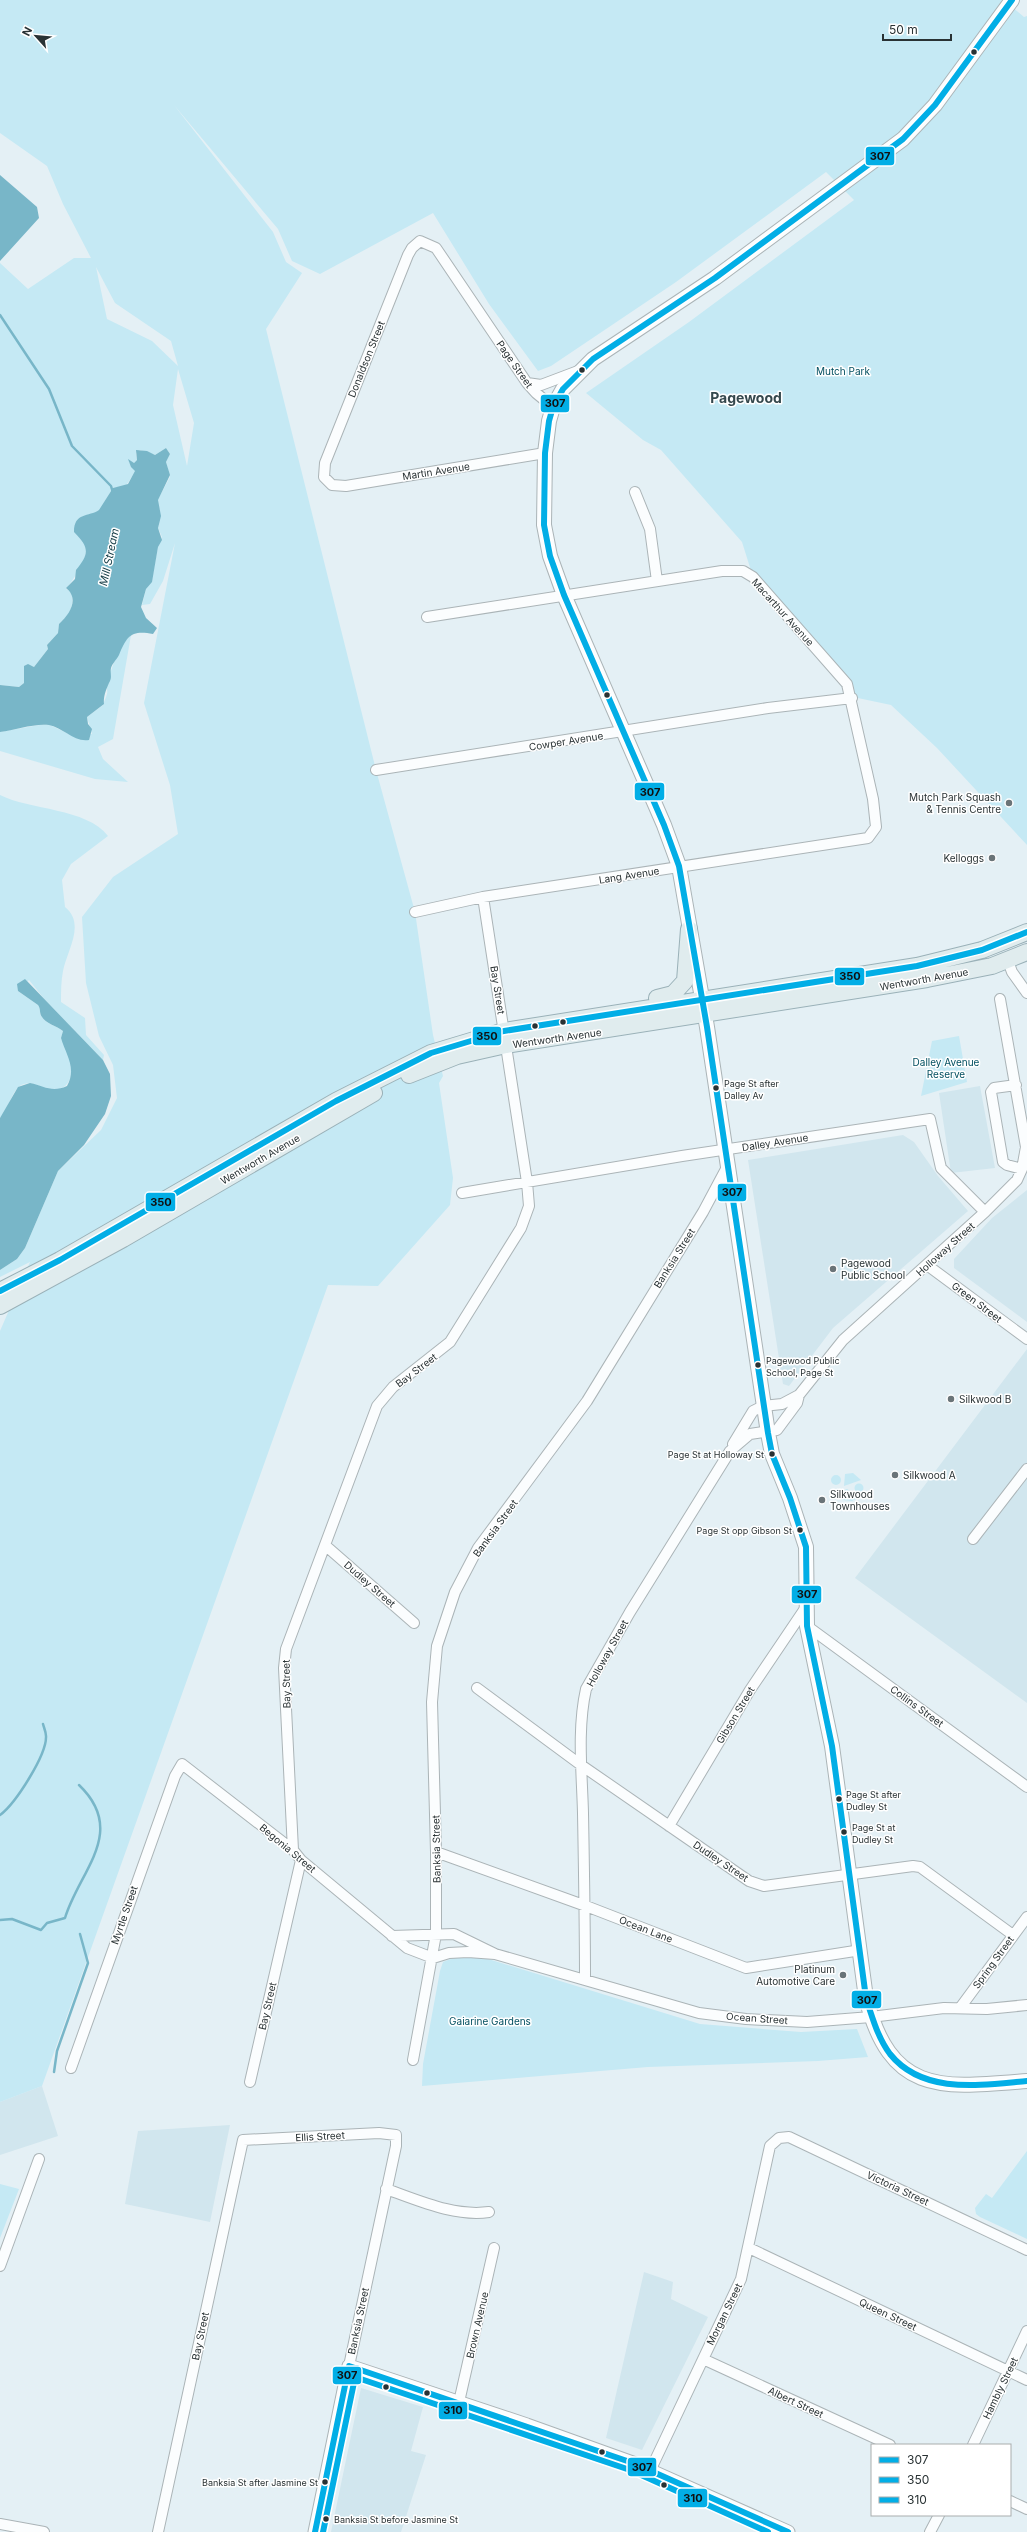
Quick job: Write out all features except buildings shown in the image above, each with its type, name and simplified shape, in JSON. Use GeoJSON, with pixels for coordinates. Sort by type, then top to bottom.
{"type":"FeatureCollection","features":[{"type":"Feature","properties":{"kind":"main road"},"geometry":{"type":"LineString","coordinates":[[1012,0],[935,105],[903,139],[715,278],[579,371],[563,389],[553,407],[545,453],[546,540],[564,595],[624,732],[679,866],[700,998],[705,1016],[768,1433],[772,1454],[790,1498],[806,1547],[807,1626],[832,1746],[861,1950],[866,1998],[871,2017],[880,2041],[893,2059],[922,2078],[939,2084],[960,2087],[1027,2081]]}},
{"type":"Feature","properties":{"kind":"main road"},"geometry":{"type":"LineString","coordinates":[[620,1011],[644,1000],[668,997],[680,988],[686,976],[689,929]]}},
{"type":"Feature","properties":{"kind":"main road","name":"Wentworth Avenue"},"geometry":{"type":"LineString","coordinates":[[0,1291],[60,1260],[336,1101],[431,1054],[620,1011],[910,967],[960,956],[1027,932]]}},
{"type":"Feature","properties":{"kind":"main road"},"geometry":{"type":"LineString","coordinates":[[1002,942],[1008,961]]}},
{"type":"Feature","properties":{"kind":"main road","name":"Wentworth Avenue"},"geometry":{"type":"LineString","coordinates":[[0,1306],[122,1239],[352,1105],[409,1075],[505,1038],[705,1016],[927,979],[1008,961],[1027,952]]}},
{"type":"Feature","properties":{"kind":"street","name":"Page Street"},"geometry":{"type":"LineString","coordinates":[[420,241],[430,244],[440,254],[527,383],[536,394],[553,407]]}},
{"type":"Feature","properties":{"kind":"street","name":"Donaldson Street"},"geometry":{"type":"LineString","coordinates":[[327,482],[324,476],[325,463],[408,255],[412,248],[420,241]]}},
{"type":"Feature","properties":{"kind":"street"},"geometry":{"type":"LineString","coordinates":[[527,383],[541,385],[579,371]]}},
{"type":"Feature","properties":{"kind":"street","name":"Martin Avenue"},"geometry":{"type":"LineString","coordinates":[[327,482],[332,485],[346,486],[545,453]]}},
{"type":"Feature","properties":{"kind":"street"},"geometry":{"type":"LineString","coordinates":[[635,492],[650,529],[657,581]]}},
{"type":"Feature","properties":{"kind":"street","name":"Macarthur Avenue"},"geometry":{"type":"LineString","coordinates":[[427,616],[722,571],[738,570],[748,574],[847,684],[852,698],[876,820],[876,827],[868,838]]}},
{"type":"Feature","properties":{"kind":"street","name":"Cowper Avenue"},"geometry":{"type":"LineString","coordinates":[[376,770],[624,732],[768,708],[852,698]]}},
{"type":"Feature","properties":{"kind":"street","name":"Lang Avenue"},"geometry":{"type":"LineString","coordinates":[[415,912],[483,897],[868,838]]}},
{"type":"Feature","properties":{"kind":"street","name":"Bay Street"},"geometry":{"type":"LineString","coordinates":[[293,1850],[284,1668],[286,1649],[326,1546],[377,1406],[393,1387],[450,1342],[521,1228],[529,1206],[527,1182],[483,897]]}},
{"type":"Feature","properties":{"kind":"street"},"geometry":{"type":"LineString","coordinates":[[1008,961],[1012,972],[1027,993]]}},
{"type":"Feature","properties":{"kind":"street","name":"Holloway Street"},"geometry":{"type":"LineString","coordinates":[[730,1451],[750,1434],[768,1433],[777,1430],[797,1403],[799,1395],[842,1340],[985,1212],[1017,1180],[1022,1169],[1026,1147],[1019,1098],[1000,999]]}},
{"type":"Feature","properties":{"kind":"street"},"geometry":{"type":"LineString","coordinates":[[1016,1085],[994,1088],[991,1092],[1003,1162],[1007,1166],[1022,1169]]}},
{"type":"Feature","properties":{"kind":"street"},"geometry":{"type":"LineString","coordinates":[[1019,1098],[1027,1090]]}},
{"type":"Feature","properties":{"kind":"street","name":"Dalley Avenue"},"geometry":{"type":"LineString","coordinates":[[462,1192],[930,1119],[941,1168],[985,1212]]}},
{"type":"Feature","properties":{"kind":"street","name":"Banksia Street"},"geometry":{"type":"LineString","coordinates":[[413,2060],[433,1958],[436,1934],[436,1852],[432,1702],[437,1646],[455,1592],[478,1548],[587,1401],[703,1212],[727,1167]]}},
{"type":"Feature","properties":{"kind":"street","name":"Green Street"},"geometry":{"type":"LineString","coordinates":[[927,1265],[1027,1339]]}},
{"type":"Feature","properties":{"kind":"street","name":"Holloway Street"},"geometry":{"type":"LineString","coordinates":[[585,1980],[586,1906],[582,1765],[583,1703],[586,1689],[630,1612],[730,1451],[750,1415],[763,1406],[782,1404],[799,1395]]}},
{"type":"Feature","properties":{"kind":"street"},"geometry":{"type":"LineString","coordinates":[[973,1539],[1027,1469]]}},
{"type":"Feature","properties":{"kind":"street","name":"Dudley Street"},"geometry":{"type":"LineString","coordinates":[[326,1546],[414,1623]]}},
{"type":"Feature","properties":{"kind":"street","name":"Gibson Street"},"geometry":{"type":"LineString","coordinates":[[669,1826],[750,1690],[806,1606]]}},
{"type":"Feature","properties":{"kind":"street","name":"Collins Street"},"geometry":{"type":"LineString","coordinates":[[807,1626],[1027,1787]]}},
{"type":"Feature","properties":{"kind":"street","name":"Dudley Street"},"geometry":{"type":"LineString","coordinates":[[477,1688],[582,1765],[749,1881],[764,1886],[913,1866],[920,1867],[1013,1935]]}},
{"type":"Feature","properties":{"kind":"street","name":"Begonia Street"},"geometry":{"type":"LineString","coordinates":[[182,1764],[293,1850],[301,1860],[407,1948],[433,1958]]}},
{"type":"Feature","properties":{"kind":"street","name":"Myrtle Street"},"geometry":{"type":"LineString","coordinates":[[71,2068],[175,1776],[182,1764]]}},
{"type":"Feature","properties":{"kind":"street","name":"Ocean Lane"},"geometry":{"type":"LineString","coordinates":[[436,1852],[586,1906],[746,1968],[861,1950]]}},
{"type":"Feature","properties":{"kind":"street","name":"Bay Street"},"geometry":{"type":"LineString","coordinates":[[250,2082],[301,1860]]}},
{"type":"Feature","properties":{"kind":"street","name":"Spring Street"},"geometry":{"type":"LineString","coordinates":[[960,2008],[1027,1917]]}},
{"type":"Feature","properties":{"kind":"street"},"geometry":{"type":"LineString","coordinates":[[392,1936],[436,1934]]}},
{"type":"Feature","properties":{"kind":"street","name":"Ocean Street"},"geometry":{"type":"LineString","coordinates":[[436,1934],[454,1934],[495,1954],[699,2013],[746,2019],[807,2022],[871,2017],[912,2010],[960,2008],[987,2009],[1027,2005]]}},
{"type":"Feature","properties":{"kind":"street","name":"Ocean Street"},"geometry":{"type":"LineString","coordinates":[[433,1958],[449,1953],[468,1952],[495,1954]]}},
{"type":"Feature","properties":{"kind":"street","name":"Ellis Street"},"geometry":{"type":"LineString","coordinates":[[243,2140],[379,2133],[396,2134]]}},
{"type":"Feature","properties":{"kind":"street","name":"Banksia Street"},"geometry":{"type":"LineString","coordinates":[[315,2532],[396,2146],[396,2134]]}},
{"type":"Feature","properties":{"kind":"street","name":"Victoria Street"},"geometry":{"type":"LineString","coordinates":[[770,2146],[779,2138],[789,2137],[1027,2250]]}},
{"type":"Feature","properties":{"kind":"street","name":"Bay Street"},"geometry":{"type":"LineString","coordinates":[[158,2532],[243,2140]]}},
{"type":"Feature","properties":{"kind":"street","name":"Morgan Street"},"geometry":{"type":"LineString","coordinates":[[650,2471],[736,2291],[749,2248],[770,2146]]}},
{"type":"Feature","properties":{"kind":"street"},"geometry":{"type":"LineString","coordinates":[[0,2266],[39,2159]]}},
{"type":"Feature","properties":{"kind":"street"},"geometry":{"type":"LineString","coordinates":[[386,2189],[441,2208],[474,2214],[489,2212]]}},
{"type":"Feature","properties":{"kind":"street","name":"Brown Avenue"},"geometry":{"type":"LineString","coordinates":[[459,2402],[494,2248]]}},
{"type":"Feature","properties":{"kind":"street","name":"Queen Street"},"geometry":{"type":"LineString","coordinates":[[749,2248],[1027,2380]]}},
{"type":"Feature","properties":{"kind":"street","name":"Hambly Street"},"geometry":{"type":"LineString","coordinates":[[973,2444],[1027,2332]]}},
{"type":"Feature","properties":{"kind":"street","name":"Albert Street"},"geometry":{"type":"LineString","coordinates":[[703,2359],[888,2444]]}},
{"type":"Feature","properties":{"kind":"street"},"geometry":{"type":"LineString","coordinates":[[349,2366],[459,2402],[650,2471],[788,2532]]}},
{"type":"Feature","properties":{"kind":"street"},"geometry":{"type":"LineString","coordinates":[[1011,2501],[1027,2509]]}},
{"type":"Feature","properties":{"kind":"street"},"geometry":{"type":"LineString","coordinates":[[930,2532],[938,2516]]}},
{"type":"Feature","properties":{"kind":"street"},"geometry":{"type":"LineString","coordinates":[[0,2524],[44,2532]]}},
{"type":"Feature","properties":{"kind":"shaded area"},"geometry":{"type":"Polygon","coordinates":[[[980,1086],[995,1168],[951,1173],[939,1093],[980,1086]]]}},
{"type":"Feature","properties":{"kind":"shaded area","name":"Pagewood Public School"},"geometry":{"type":"Polygon","coordinates":[[[903,1135],[914,1142],[938,1176],[968,1211],[833,1328],[789,1386],[783,1384],[748,1160],[903,1135]]]}},
{"type":"Feature","properties":{"kind":"shaded area"},"geometry":{"type":"Polygon","coordinates":[[[1027,1190],[1027,1322],[954,1268],[954,1259],[992,1218],[1027,1190]]]}},
{"type":"Feature","properties":{"kind":"shaded area"},"geometry":{"type":"Polygon","coordinates":[[[1027,1349],[1027,1703],[855,1578],[1027,1349]]]}},
{"type":"Feature","properties":{"kind":"shaded area"},"geometry":{"type":"Polygon","coordinates":[[[42,2086],[58,2136],[0,2155],[0,2102],[42,2086]]]}},
{"type":"Feature","properties":{"kind":"shaded area"},"geometry":{"type":"Polygon","coordinates":[[[230,2125],[210,2222],[125,2204],[138,2131],[230,2125]]]}},
{"type":"Feature","properties":{"kind":"shaded area"},"geometry":{"type":"Polygon","coordinates":[[[644,2272],[673,2282],[671,2299],[708,2317],[642,2450],[606,2438],[644,2272]]]}},
{"type":"Feature","properties":{"kind":"shaded area"},"geometry":{"type":"Polygon","coordinates":[[[361,2388],[423,2407],[411,2451],[426,2455],[401,2532],[331,2532],[361,2388]]]}},
{"type":"Feature","properties":{"kind":"green space","name":"Mutch Park"},"geometry":{"type":"Polygon","coordinates":[[[0,0],[1004,0],[1024,17],[1027,16],[1027,845],[937,748],[891,705],[853,697],[753,577],[742,542],[661,450],[643,440],[586,393],[689,322],[854,200],[826,172],[676,282],[551,366],[538,371],[489,304],[433,213],[320,274],[292,261],[278,229],[174,105],[273,232],[286,262],[302,273],[266,329],[376,770],[415,912],[433,1035],[443,1076],[439,1083],[453,1178],[450,1205],[378,1286],[328,1285],[42,2086],[0,2102],[0,1331],[30,1262],[0,1277],[0,1270],[17,1259],[25,1248],[58,1171],[101,1130],[117,1098],[113,1065],[99,1036],[86,983],[82,917],[113,877],[178,834],[170,785],[144,703],[175,543],[163,581],[150,604],[142,605],[146,589],[152,579],[158,547],[162,537],[158,528],[160,510],[158,507],[158,499],[170,477],[166,462],[170,454],[166,448],[155,455],[140,450],[136,453],[137,460],[134,463],[129,462],[136,471],[125,487],[113,488],[82,540],[86,551],[85,558],[78,572],[66,589],[72,592],[72,606],[67,616],[59,624],[58,633],[47,645],[48,649],[34,667],[31,666],[24,672],[24,683],[19,687],[0,685],[0,263],[28,289],[74,258],[91,258],[63,204],[47,166],[0,133],[0,0]],[[96,267],[107,319],[152,341],[178,366],[171,341],[115,303],[96,267]],[[178,369],[173,405],[187,466],[194,423],[178,369]]]}},
{"type":"Feature","properties":{"kind":"green space"},"geometry":{"type":"Polygon","coordinates":[[[131,635],[113,739],[98,747],[103,759],[128,782],[95,779],[0,751],[0,732],[39,725],[50,725],[71,735],[92,734],[87,717],[103,705],[107,693],[107,684],[116,658],[122,645],[131,635]]]}},
{"type":"Feature","properties":{"kind":"green space"},"geometry":{"type":"Polygon","coordinates":[[[0,795],[12,800],[86,820],[99,827],[108,836],[71,864],[62,880],[65,907],[71,914],[75,929],[63,971],[61,983],[61,1002],[85,1018],[86,1035],[104,1055],[103,1060],[45,1000],[29,980],[18,991],[38,1005],[41,1016],[48,1023],[63,1031],[61,1038],[68,1052],[72,1066],[70,1078],[64,1087],[58,1090],[51,1090],[28,1083],[20,1086],[16,1089],[6,1110],[0,1118],[0,795]]]}},
{"type":"Feature","properties":{"kind":"green space","name":"Dalley Avenue Reserve"},"geometry":{"type":"Polygon","coordinates":[[[959,1036],[967,1082],[921,1096],[932,1041],[959,1036]]]}},
{"type":"Feature","properties":{"kind":"green space"},"geometry":{"type":"Polygon","coordinates":[[[853,1473],[861,1480],[844,1486],[845,1474],[853,1473]]]}},
{"type":"Feature","properties":{"kind":"green space"},"geometry":{"type":"Polygon","coordinates":[[[834,1475],[838,1475],[840,1476],[840,1484],[834,1485],[831,1482],[831,1478],[834,1475]]]}},
{"type":"Feature","properties":{"kind":"green space"},"geometry":{"type":"Polygon","coordinates":[[[859,1483],[864,1488],[859,1493],[854,1488],[859,1483]]]}},
{"type":"Feature","properties":{"kind":"green space"},"geometry":{"type":"Polygon","coordinates":[[[847,1489],[859,1497],[852,1501],[842,1500],[836,1494],[847,1489]]]}},
{"type":"Feature","properties":{"kind":"green space","name":"Gaiarine Gardens"},"geometry":{"type":"Polygon","coordinates":[[[453,1958],[485,1958],[700,2024],[801,2032],[857,2029],[868,2057],[818,2061],[648,2067],[422,2086],[423,2064],[440,1971],[443,1962],[453,1958]]]}},
{"type":"Feature","properties":{"kind":"green space"},"geometry":{"type":"Polygon","coordinates":[[[1027,2151],[1027,2239],[980,2217],[976,2214],[975,2208],[986,2194],[992,2198],[1027,2151]]]}},
{"type":"Feature","properties":{"kind":"green space"},"geometry":{"type":"Polygon","coordinates":[[[0,2184],[19,2189],[0,2238],[0,2184]]]}},
{"type":"Feature","properties":{"kind":"water"},"geometry":{"type":"Polygon","coordinates":[[[0,175],[37,207],[39,218],[0,261],[0,175]]]}},
{"type":"Feature","properties":{"kind":"water"},"geometry":{"type":"Polygon","coordinates":[[[166,448],[170,454],[166,462],[170,475],[158,500],[161,516],[158,528],[162,540],[158,547],[152,582],[146,589],[141,607],[146,618],[157,628],[153,634],[140,633],[127,639],[112,665],[111,679],[105,695],[104,704],[87,717],[88,724],[92,729],[89,740],[79,739],[54,726],[49,725],[31,726],[0,732],[0,685],[19,687],[24,683],[24,666],[28,664],[34,667],[48,649],[47,645],[58,633],[59,624],[67,615],[72,606],[72,596],[66,588],[75,579],[76,570],[83,560],[86,551],[83,542],[74,532],[76,521],[83,516],[99,510],[113,488],[128,484],[135,471],[131,467],[128,459],[134,463],[137,460],[136,450],[147,451],[155,455],[166,448]]]}},
{"type":"Feature","properties":{"kind":"water"},"geometry":{"type":"Polygon","coordinates":[[[25,979],[103,1060],[110,1074],[111,1096],[105,1114],[84,1145],[58,1171],[25,1248],[17,1259],[0,1270],[0,1118],[18,1087],[30,1083],[52,1089],[62,1088],[67,1086],[71,1073],[70,1062],[61,1038],[63,1031],[48,1023],[41,1016],[38,1005],[18,991],[17,984],[25,979]]]}},
{"type":"Feature","properties":{"kind":"waterway","name":"Mill Stream"},"geometry":{"type":"LineString","coordinates":[[0,315],[49,389],[72,446],[111,486],[113,493]]}},
{"type":"Feature","properties":{"kind":"waterway"},"geometry":{"type":"LineString","coordinates":[[0,1815],[14,1801],[36,1766],[45,1744],[46,1736],[43,1724]]}},
{"type":"Feature","properties":{"kind":"waterway"},"geometry":{"type":"LineString","coordinates":[[0,1920],[12,1919],[41,1930],[47,1923],[65,1918],[96,1852],[100,1835],[99,1819],[93,1802],[79,1785]]}},
{"type":"Feature","properties":{"kind":"waterway"},"geometry":{"type":"LineString","coordinates":[[54,2072],[57,2051],[88,1963],[80,1934]]}},
{"type":"Feature","properties":{"kind":"transit line","name":"307"},"geometry":{"type":"LineString","coordinates":[[1012,0],[935,105],[903,139],[715,278],[593,359],[563,389],[553,407],[549,421],[545,453],[544,525],[550,556],[564,595],[664,825],[679,866],[707,1027],[768,1433],[772,1454],[790,1498],[806,1547],[807,1626],[832,1746],[866,1998],[876,2027],[890,2054],[903,2067],[919,2076],[936,2082],[972,2085],[1027,2081]]}},
{"type":"Feature","properties":{"kind":"transit line","name":"350"},"geometry":{"type":"LineString","coordinates":[[0,1291],[60,1260],[336,1101],[431,1053],[504,1031],[917,966],[982,950],[1027,932]]}},
{"type":"Feature","properties":{"kind":"transit line","name":"307"},"geometry":{"type":"LineString","coordinates":[[315,2532],[349,2366],[633,2463],[788,2532]]}},
{"type":"Feature","properties":{"kind":"transit line","name":"310"},"geometry":{"type":"LineString","coordinates":[[323,2532],[357,2368]]}},
{"type":"Feature","properties":{"kind":"transit line","name":"310"},"geometry":{"type":"LineString","coordinates":[[346,2374],[630,2470],[768,2532]]}},
{"type":"Feature","properties":{"kind":"place","name":"Mutch Park Squash & Tennis Centre"},"geometry":{"type":"Point","coordinates":[1009,803]}},
{"type":"Feature","properties":{"kind":"place","name":"Kelloggs"},"geometry":{"type":"Point","coordinates":[992,858]}},
{"type":"Feature","properties":{"kind":"place","name":"Page St after Dalley Av"},"geometry":{"type":"Point","coordinates":[716,1088]}},
{"type":"Feature","properties":{"kind":"place","name":"Pagewood Public School"},"geometry":{"type":"Point","coordinates":[833,1269]}},
{"type":"Feature","properties":{"kind":"place","name":"Pagewood Public School, Page St"},"geometry":{"type":"Point","coordinates":[758,1365]}},
{"type":"Feature","properties":{"kind":"place","name":"Silkwood B"},"geometry":{"type":"Point","coordinates":[951,1399]}},
{"type":"Feature","properties":{"kind":"place","name":"Page St at Holloway St"},"geometry":{"type":"Point","coordinates":[772,1454]}},
{"type":"Feature","properties":{"kind":"place","name":"Silkwood A"},"geometry":{"type":"Point","coordinates":[895,1475]}},
{"type":"Feature","properties":{"kind":"place","name":"Silkwood Townhouses"},"geometry":{"type":"Point","coordinates":[822,1500]}},
{"type":"Feature","properties":{"kind":"place","name":"Page St opp Gibson St"},"geometry":{"type":"Point","coordinates":[800,1530]}},
{"type":"Feature","properties":{"kind":"place","name":"Page St after Dudley St"},"geometry":{"type":"Point","coordinates":[839,1799]}},
{"type":"Feature","properties":{"kind":"place","name":"Page St at Dudley St"},"geometry":{"type":"Point","coordinates":[844,1832]}},
{"type":"Feature","properties":{"kind":"place","name":"Platinum Automotive Care"},"geometry":{"type":"Point","coordinates":[843,1975]}},
{"type":"Feature","properties":{"kind":"place","name":"Banksia St after Jasmine St"},"geometry":{"type":"Point","coordinates":[325,2482]}},
{"type":"Feature","properties":{"kind":"place","name":"Banksia St before Jasmine St"},"geometry":{"type":"Point","coordinates":[326,2519]}},
{"type":"Feature","properties":{"kind":"district","name":"Pagewood"},"geometry":{"type":"Point","coordinates":[746,398]}}]}
